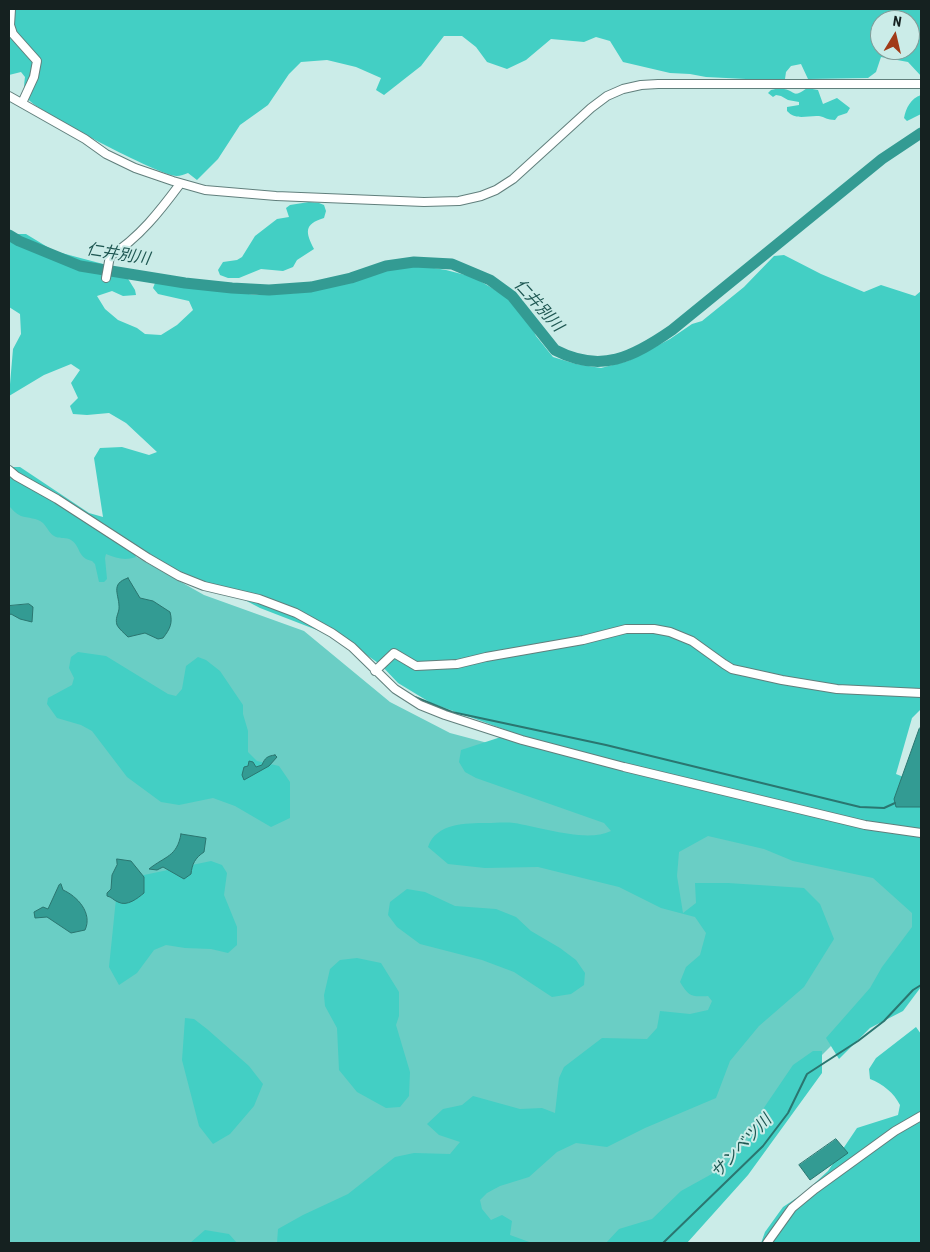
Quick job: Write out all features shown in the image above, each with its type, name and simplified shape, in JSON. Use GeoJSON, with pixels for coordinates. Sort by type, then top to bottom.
{"type":"FeatureCollection","features":[{"type":"Feature","properties":{"kind":"street"},"geometry":{"type":"LineString","coordinates":[[12,9],[10,25],[13,34],[38,61],[34,77],[22,103]]}},
{"type":"Feature","properties":{"kind":"street"},"geometry":{"type":"LineString","coordinates":[[9,96],[85,139],[106,154],[135,168],[180,184],[205,190],[239,194],[424,202],[458,201],[481,196],[496,190],[513,179],[591,108],[607,96],[623,89],[658,84],[921,84]]}},
{"type":"Feature","properties":{"kind":"street"},"geometry":{"type":"LineString","coordinates":[[106,278],[110,256],[122,249],[152,220],[180,184]]}},
{"type":"Feature","properties":{"kind":"street"},"geometry":{"type":"LineString","coordinates":[[9,470],[179,576],[204,586],[259,600],[296,613],[332,633],[352,647],[395,689],[420,705],[445,715],[522,740],[624,767],[865,825],[921,832]]}},
{"type":"Feature","properties":{"kind":"street"},"geometry":{"type":"LineString","coordinates":[[375,671],[394,653],[416,666],[457,664],[636,628],[670,632],[692,641],[732,669],[837,689],[921,693]]}},
{"type":"Feature","properties":{"kind":"street"},"geometry":{"type":"LineString","coordinates":[[767,1243],[792,1208],[895,1131],[921,1116]]}},
{"type":"Feature","properties":{"kind":"shaded area"},"geometry":{"type":"Polygon","coordinates":[[[9,9],[921,9],[921,76],[908,62],[897,60],[920,60],[920,10],[870,10],[870,60],[880,60],[876,72],[868,78],[808,79],[801,64],[791,66],[786,72],[785,79],[706,77],[670,73],[623,62],[610,41],[596,37],[584,42],[551,39],[526,60],[507,69],[487,62],[476,47],[462,36],[444,36],[421,66],[384,95],[376,90],[381,78],[356,67],[327,60],[301,62],[289,74],[268,105],[240,125],[218,159],[197,180],[188,173],[177,176],[125,155],[36,106],[26,96],[25,77],[21,72],[9,75],[9,9]]]}},
{"type":"Feature","properties":{"kind":"shaded area"},"geometry":{"type":"Polygon","coordinates":[[[807,88],[818,90],[823,104],[837,98],[850,108],[847,113],[838,116],[835,120],[819,116],[798,117],[787,111],[787,107],[799,105],[799,102],[776,95],[773,97],[768,93],[771,90],[781,89],[796,94],[807,88]]]}},
{"type":"Feature","properties":{"kind":"shaded area"},"geometry":{"type":"Polygon","coordinates":[[[921,95],[921,114],[907,121],[904,118],[908,107],[914,98],[921,95]]]}},
{"type":"Feature","properties":{"kind":"shaded area"},"geometry":{"type":"Polygon","coordinates":[[[309,202],[324,205],[326,211],[324,218],[317,220],[309,226],[308,234],[314,249],[297,260],[293,267],[283,271],[261,269],[239,278],[228,278],[220,275],[218,270],[223,262],[237,260],[242,257],[255,236],[277,219],[289,217],[286,208],[290,205],[309,202]]]}},
{"type":"Feature","properties":{"kind":"shaded area"},"geometry":{"type":"Polygon","coordinates":[[[9,230],[15,234],[26,234],[54,251],[122,269],[136,295],[123,296],[112,291],[97,296],[105,309],[118,320],[137,328],[145,334],[161,335],[177,325],[193,310],[189,301],[158,294],[153,288],[155,283],[257,295],[296,293],[329,287],[351,275],[394,267],[422,266],[473,277],[516,302],[536,336],[553,357],[576,364],[601,368],[628,361],[670,339],[692,324],[702,321],[744,287],[774,256],[784,255],[821,274],[864,292],[881,285],[915,296],[921,291],[921,709],[912,718],[896,774],[906,778],[921,800],[921,987],[903,1011],[870,1028],[839,1059],[826,1038],[870,988],[882,967],[912,927],[912,913],[873,878],[793,861],[764,849],[708,836],[679,852],[677,876],[683,913],[696,903],[695,883],[728,883],[804,888],[820,904],[834,939],[804,987],[759,1026],[730,1061],[716,1098],[645,1128],[607,1147],[576,1143],[557,1152],[529,1177],[500,1186],[487,1193],[480,1200],[482,1209],[491,1220],[502,1215],[512,1221],[510,1235],[532,1243],[277,1243],[278,1229],[348,1194],[395,1157],[414,1153],[450,1154],[460,1142],[439,1135],[427,1124],[443,1109],[462,1105],[473,1096],[520,1109],[542,1108],[555,1113],[559,1078],[564,1067],[602,1038],[647,1039],[657,1028],[660,1011],[690,1014],[708,1010],[712,1001],[708,996],[691,995],[680,982],[686,967],[700,955],[706,933],[695,917],[661,908],[619,887],[538,867],[485,868],[448,864],[428,847],[438,833],[461,824],[514,823],[576,835],[601,834],[611,831],[604,823],[476,778],[465,772],[459,762],[461,750],[504,736],[506,730],[431,703],[398,683],[381,665],[348,642],[260,608],[218,586],[185,577],[133,551],[136,557],[128,559],[106,554],[107,579],[104,582],[99,582],[95,564],[81,555],[74,543],[69,539],[56,537],[41,521],[21,516],[9,506],[9,465],[20,467],[89,513],[103,517],[94,458],[100,448],[122,447],[149,455],[157,452],[126,423],[109,413],[73,414],[70,406],[78,398],[71,383],[80,370],[71,364],[44,375],[9,396],[13,349],[21,334],[20,314],[9,307],[9,230]]]}},
{"type":"Feature","properties":{"kind":"shaded area"},"geometry":{"type":"Polygon","coordinates":[[[9,479],[128,552],[204,595],[304,631],[390,702],[450,733],[684,795],[921,853],[921,942],[868,1009],[809,1068],[754,1146],[622,1243],[9,1243],[9,479]]]}},
{"type":"Feature","properties":{"kind":"shaded area"},"geometry":{"type":"Polygon","coordinates":[[[128,578],[140,598],[153,601],[170,612],[170,626],[163,638],[158,639],[145,633],[128,637],[117,625],[116,618],[119,604],[117,587],[122,580],[128,578]]]}},
{"type":"Feature","properties":{"kind":"shaded area"},"geometry":{"type":"Polygon","coordinates":[[[29,604],[33,607],[32,622],[11,614],[9,615],[9,606],[29,604]]]}},
{"type":"Feature","properties":{"kind":"shaded area"},"geometry":{"type":"Polygon","coordinates":[[[78,652],[106,656],[168,694],[176,696],[182,689],[186,666],[198,657],[206,660],[220,671],[243,705],[243,714],[248,731],[248,752],[257,761],[279,766],[290,782],[290,818],[271,827],[235,806],[213,798],[179,805],[161,802],[127,777],[92,731],[81,725],[57,718],[47,704],[48,698],[72,685],[74,678],[69,668],[71,657],[78,652]]]}},
{"type":"Feature","properties":{"kind":"shaded area"},"geometry":{"type":"Polygon","coordinates":[[[921,727],[921,807],[896,807],[894,799],[921,727]]]}},
{"type":"Feature","properties":{"kind":"shaded area"},"geometry":{"type":"Polygon","coordinates":[[[275,755],[277,757],[269,766],[244,780],[242,775],[244,767],[248,766],[249,761],[253,762],[256,767],[262,765],[268,757],[275,755]]]}},
{"type":"Feature","properties":{"kind":"shaded area"},"geometry":{"type":"Polygon","coordinates":[[[181,834],[206,838],[204,852],[194,861],[191,874],[184,879],[163,867],[157,870],[149,869],[173,852],[177,847],[181,834]]]}},
{"type":"Feature","properties":{"kind":"shaded area"},"geometry":{"type":"Polygon","coordinates":[[[117,859],[131,861],[144,877],[144,893],[129,903],[121,903],[107,896],[111,889],[112,875],[117,865],[117,859]]]}},
{"type":"Feature","properties":{"kind":"shaded area"},"geometry":{"type":"Polygon","coordinates":[[[211,861],[222,865],[227,873],[224,895],[237,927],[237,945],[228,953],[211,949],[166,945],[154,950],[137,973],[119,985],[109,967],[117,889],[144,875],[211,861]]]}},
{"type":"Feature","properties":{"kind":"shaded area"},"geometry":{"type":"Polygon","coordinates":[[[61,884],[63,890],[73,896],[85,911],[87,924],[85,930],[71,933],[47,917],[35,918],[34,912],[43,907],[48,909],[61,884]]]}},
{"type":"Feature","properties":{"kind":"shaded area"},"geometry":{"type":"Polygon","coordinates":[[[407,889],[425,892],[455,906],[496,909],[516,917],[531,931],[576,960],[585,973],[584,985],[571,994],[552,997],[514,972],[482,960],[420,944],[397,927],[388,915],[390,902],[407,889]]]}},
{"type":"Feature","properties":{"kind":"shaded area"},"geometry":{"type":"Polygon","coordinates":[[[357,958],[381,963],[399,992],[399,1016],[396,1025],[410,1072],[409,1096],[400,1107],[386,1108],[357,1092],[339,1070],[337,1028],[325,1006],[324,995],[330,969],[340,960],[357,958]]]}},
{"type":"Feature","properties":{"kind":"shaded area"},"geometry":{"type":"Polygon","coordinates":[[[185,1018],[194,1019],[207,1029],[249,1066],[263,1084],[254,1106],[230,1134],[213,1144],[199,1126],[182,1060],[185,1018]]]}},
{"type":"Feature","properties":{"kind":"shaded area"},"geometry":{"type":"Polygon","coordinates":[[[916,1027],[921,1034],[921,1243],[761,1243],[765,1232],[783,1207],[804,1193],[828,1171],[857,1128],[898,1115],[900,1105],[898,1101],[888,1089],[870,1079],[869,1069],[876,1058],[916,1027]]]}},
{"type":"Feature","properties":{"kind":"shaded area"},"geometry":{"type":"Polygon","coordinates":[[[813,1051],[822,1051],[822,1073],[748,1175],[687,1243],[606,1243],[619,1229],[652,1219],[681,1191],[719,1170],[748,1141],[757,1118],[793,1065],[813,1051]]]}},
{"type":"Feature","properties":{"kind":"shaded area"},"geometry":{"type":"Polygon","coordinates":[[[836,1139],[848,1153],[810,1180],[799,1165],[836,1139]]]}},
{"type":"Feature","properties":{"kind":"shaded area"},"geometry":{"type":"Polygon","coordinates":[[[205,1230],[229,1234],[237,1243],[190,1243],[205,1230]]]}},
{"type":"Feature","properties":{"kind":"waterway","name":"仁井別川"},"geometry":{"type":"LineString","coordinates":[[9,235],[80,266],[185,283],[232,288],[269,290],[311,287],[351,278],[386,266],[414,262],[452,264],[490,280],[512,296],[555,350],[587,361],[602,361],[630,355],[672,330],[882,159],[921,133]]}},
{"type":"Feature","properties":{"kind":"waterway"},"geometry":{"type":"LineString","coordinates":[[415,697],[452,712],[606,745],[860,807],[884,808],[895,803]]}},
{"type":"Feature","properties":{"kind":"waterway","name":"サンベツ川"},"geometry":{"type":"LineString","coordinates":[[663,1243],[763,1146],[788,1113],[807,1074],[858,1041],[884,1021],[913,990],[921,985]]}}]}
